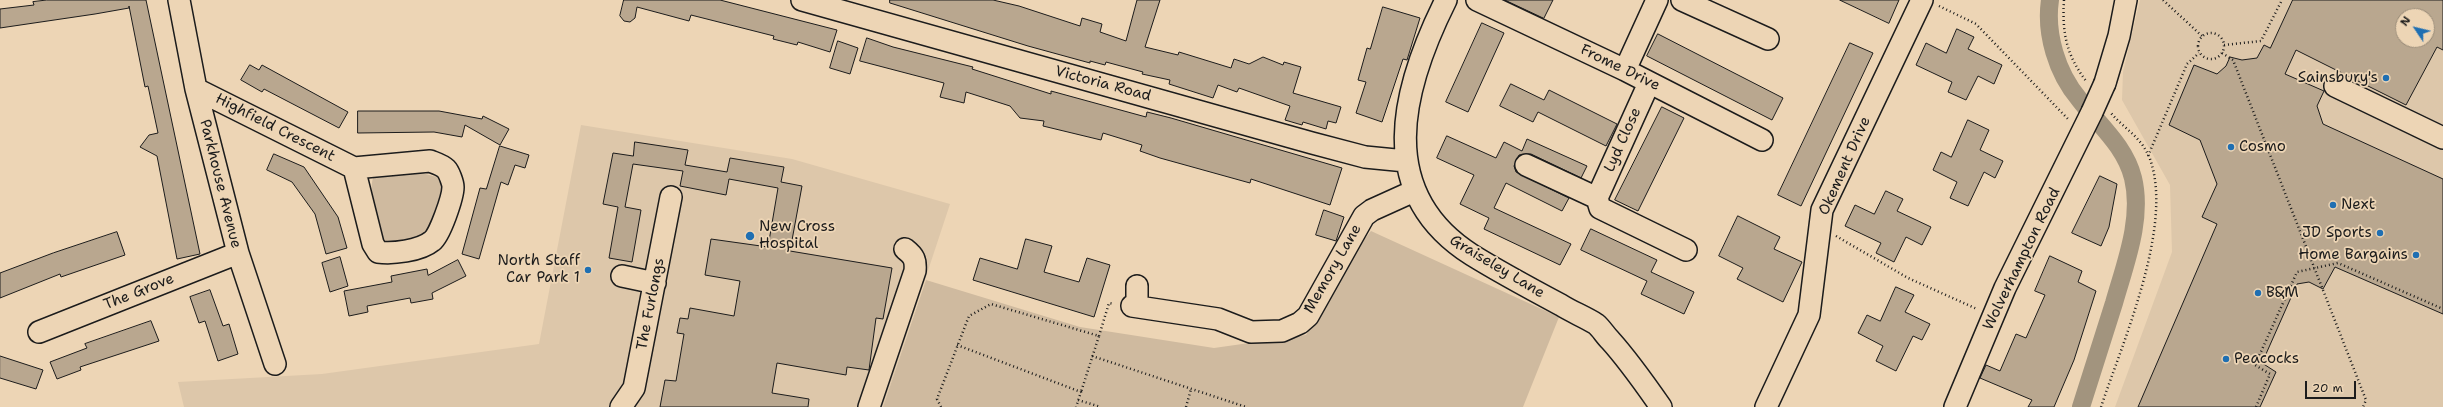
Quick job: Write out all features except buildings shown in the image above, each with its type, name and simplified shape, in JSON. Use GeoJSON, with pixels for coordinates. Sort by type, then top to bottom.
{"type":"FeatureCollection","features":[{"type":"Feature","properties":{"kind":"street","name":"Parkhouse Avenue"},"geometry":{"type":"LineString","coordinates":[[179,0],[196,89],[238,253],[275,364]]}},
{"type":"Feature","properties":{"kind":"street","name":"Victoria Road"},"geometry":{"type":"LineString","coordinates":[[802,0],[1312,143],[1365,157],[1406,160]]}},
{"type":"Feature","properties":{"kind":"street","name":"Graiseley Lane"},"geometry":{"type":"LineString","coordinates":[[1446,0],[1432,27],[1411,92],[1404,130],[1406,160],[1414,191],[1423,209],[1445,235],[1471,254],[1596,325],[1626,358],[1661,407]]}},
{"type":"Feature","properties":{"kind":"street","name":"Frome Drive"},"geometry":{"type":"LineString","coordinates":[[1476,0],[1625,70],[1762,140]]}},
{"type":"Feature","properties":{"kind":"street"},"geometry":{"type":"LineString","coordinates":[[1625,70],[1658,0]]}},
{"type":"Feature","properties":{"kind":"street"},"geometry":{"type":"LineString","coordinates":[[1682,0],[1768,39]]}},
{"type":"Feature","properties":{"kind":"street","name":"Wolverhampton Road"},"geometry":{"type":"LineString","coordinates":[[1954,407],[1992,316],[2078,142],[2101,112],[2098,85],[2115,50],[2126,0]]}},
{"type":"Feature","properties":{"kind":"street","name":"Okement Drive"},"geometry":{"type":"LineString","coordinates":[[1766,407],[1809,315],[1822,210],[1928,2]]}},
{"type":"Feature","properties":{"kind":"street","name":"Lyd Close"},"geometry":{"type":"LineString","coordinates":[[1598,198],[1649,83]]}},
{"type":"Feature","properties":{"kind":"street"},"geometry":{"type":"LineString","coordinates":[[2335,86],[2443,138]]}},
{"type":"Feature","properties":{"kind":"street","name":"Highfield Crescent"},"geometry":{"type":"LineString","coordinates":[[196,89],[256,117],[354,168]]}},
{"type":"Feature","properties":{"kind":"street"},"geometry":{"type":"LineString","coordinates":[[430,161],[448,170],[453,186],[439,232],[424,246],[386,253],[378,252],[373,244],[354,168],[430,161]]}},
{"type":"Feature","properties":{"kind":"street"},"geometry":{"type":"LineString","coordinates":[[1526,165],[1598,198],[1600,208],[1686,250]]}},
{"type":"Feature","properties":{"kind":"street","name":"Memory Lane"},"geometry":{"type":"LineString","coordinates":[[1136,299],[1218,319],[1251,332],[1282,332],[1300,323],[1308,316],[1364,216],[1372,210],[1414,191]]}},
{"type":"Feature","properties":{"kind":"street","name":"The Furlongs"},"geometry":{"type":"LineString","coordinates":[[621,407],[634,388],[671,197]]}},
{"type":"Feature","properties":{"kind":"street"},"geometry":{"type":"LineString","coordinates":[[869,407],[915,271],[916,260],[912,254],[905,249]]}},
{"type":"Feature","properties":{"kind":"street","name":"The Grove"},"geometry":{"type":"LineString","coordinates":[[39,332],[238,253]]}},
{"type":"Feature","properties":{"kind":"street"},"geometry":{"type":"LineString","coordinates":[[622,276],[655,283]]}},
{"type":"Feature","properties":{"kind":"path"},"geometry":{"type":"LineString","coordinates":[[2064,0],[2064,39],[2075,66],[2098,85]]}},
{"type":"Feature","properties":{"kind":"path"},"geometry":{"type":"LineString","coordinates":[[2163,0],[2202,36]]}},
{"type":"Feature","properties":{"kind":"path"},"geometry":{"type":"LineString","coordinates":[[2224,45],[2261,41],[2282,0]]}},
{"type":"Feature","properties":{"kind":"path"},"geometry":{"type":"LineString","coordinates":[[1928,2],[1976,24],[2078,142]]}},
{"type":"Feature","properties":{"kind":"path"},"geometry":{"type":"LineString","coordinates":[[2214,33],[2221,38],[2224,45],[2222,53],[2211,60],[2199,53],[2198,44],[2202,36],[2214,33]]}},
{"type":"Feature","properties":{"kind":"path"},"geometry":{"type":"LineString","coordinates":[[2148,156],[2187,64],[2199,53]]}},
{"type":"Feature","properties":{"kind":"path"},"geometry":{"type":"LineString","coordinates":[[2222,53],[2233,60],[2366,400],[2363,407]]}},
{"type":"Feature","properties":{"kind":"path"},"geometry":{"type":"LineString","coordinates":[[2101,112],[2135,134],[2148,156],[2157,203],[2154,238],[2145,272],[2101,407]]}},
{"type":"Feature","properties":{"kind":"path"},"geometry":{"type":"LineString","coordinates":[[1820,225],[1875,261],[1908,278],[1992,316]]}},
{"type":"Feature","properties":{"kind":"path"},"geometry":{"type":"LineString","coordinates":[[2256,407],[2270,374],[2254,365],[2297,272],[2314,267],[2338,263],[2443,309]]}},
{"type":"Feature","properties":{"kind":"path"},"geometry":{"type":"LineString","coordinates":[[1076,407],[1109,303],[1136,299]]}},
{"type":"Feature","properties":{"kind":"path"},"geometry":{"type":"LineString","coordinates":[[942,407],[937,399],[957,345],[970,316],[991,304],[1098,336]]}},
{"type":"Feature","properties":{"kind":"path"},"geometry":{"type":"LineString","coordinates":[[957,345],[1081,392]]}},
{"type":"Feature","properties":{"kind":"path"},"geometry":{"type":"LineString","coordinates":[[1092,356],[1246,407]]}},
{"type":"Feature","properties":{"kind":"path"},"geometry":{"type":"LineString","coordinates":[[1186,407],[1191,389]]}},
{"type":"Feature","properties":{"kind":"path"},"geometry":{"type":"LineString","coordinates":[[1078,400],[1101,407]]}},
{"type":"Feature","properties":{"kind":"shaded area"},"geometry":{"type":"Polygon","coordinates":[[[2140,0],[2443,0],[2443,407],[2115,407],[2172,252],[2170,185],[2122,100],[2123,72],[2140,0]]]}},
{"type":"Feature","properties":{"kind":"shaded area","name":"New Cross Hospital"},"geometry":{"type":"Polygon","coordinates":[[[581,125],[792,159],[950,204],[883,407],[184,407],[178,382],[322,374],[539,344],[581,125]]]}},
{"type":"Feature","properties":{"kind":"shaded area"},"geometry":{"type":"Polygon","coordinates":[[[422,173],[440,178],[442,186],[441,202],[434,223],[426,237],[386,246],[380,231],[373,203],[373,178],[422,173]]]}},
{"type":"Feature","properties":{"kind":"shaded area"},"geometry":{"type":"Polygon","coordinates":[[[1371,231],[1559,317],[1523,407],[883,407],[926,280],[1080,327],[1214,348],[1306,335],[1358,247],[1371,231]]]}},
{"type":"Feature","properties":{"kind":"waterway"},"geometry":{"type":"LineString","coordinates":[[2050,0],[2049,26],[2051,39],[2054,52],[2064,77],[2071,89],[2118,146],[2129,166],[2136,194],[2134,225],[2127,257],[2081,407]]}},
{"type":"Feature","properties":{"kind":"place","name":"Sainsbury's"},"geometry":{"type":"Point","coordinates":[2386,78]}},
{"type":"Feature","properties":{"kind":"place","name":"Cosmo"},"geometry":{"type":"Point","coordinates":[2231,147]}},
{"type":"Feature","properties":{"kind":"place","name":"Next"},"geometry":{"type":"Point","coordinates":[2333,205]}},
{"type":"Feature","properties":{"kind":"place","name":"JD Sports"},"geometry":{"type":"Point","coordinates":[2380,233]}},
{"type":"Feature","properties":{"kind":"place","name":"New Cross Hospital"},"geometry":{"type":"Point","coordinates":[750,236]}},
{"type":"Feature","properties":{"kind":"place","name":"Home Bargains"},"geometry":{"type":"Point","coordinates":[2416,255]}},
{"type":"Feature","properties":{"kind":"place","name":"North Staff Car Park 1"},"geometry":{"type":"Point","coordinates":[588,270]}},
{"type":"Feature","properties":{"kind":"place","name":"B&M"},"geometry":{"type":"Point","coordinates":[2258,293]}},
{"type":"Feature","properties":{"kind":"place","name":"Peacocks"},"geometry":{"type":"Point","coordinates":[2226,359]}}]}
